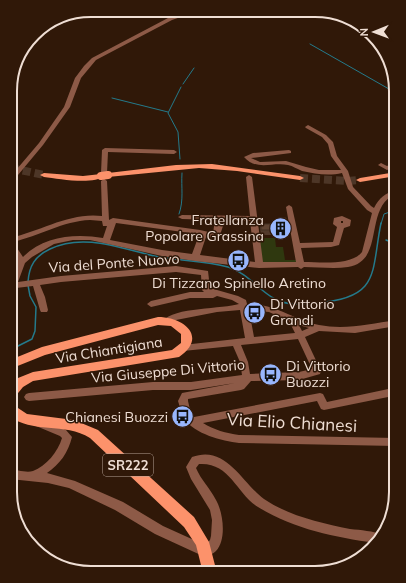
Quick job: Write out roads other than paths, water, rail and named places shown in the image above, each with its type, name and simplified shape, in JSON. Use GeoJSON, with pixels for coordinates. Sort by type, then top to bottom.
{"type":"FeatureCollection","features":[{"type":"Feature","properties":{"kind":"main road"},"geometry":{"type":"LineString","coordinates":[[44,175],[83,178],[157,168],[212,166],[300,178]]}},
{"type":"Feature","properties":{"kind":"main road"},"geometry":{"type":"LineString","coordinates":[[360,180],[389,175]]}},
{"type":"Feature","properties":{"kind":"main road","name":"Via Chiantigiana"},"geometry":{"type":"LineString","coordinates":[[17,362],[42,351],[167,320],[176,323],[186,332],[187,340],[183,348],[177,353],[33,377],[17,386]]}},
{"type":"Feature","properties":{"kind":"main road","name":"SR222"},"geometry":{"type":"LineString","coordinates":[[17,415],[26,420],[66,423],[94,434],[189,522],[200,538],[208,566]]}},
{"type":"Feature","properties":{"kind":"street"},"geometry":{"type":"LineString","coordinates":[[17,173],[41,144],[68,107],[78,78],[94,59],[170,19],[177,17]]}},
{"type":"Feature","properties":{"kind":"street"},"geometry":{"type":"LineString","coordinates":[[308,127],[324,136],[331,143],[334,156],[345,171],[350,188],[369,208],[375,212]]}},
{"type":"Feature","properties":{"kind":"street"},"geometry":{"type":"LineString","coordinates":[[106,240],[104,176],[105,150],[174,152]]}},
{"type":"Feature","properties":{"kind":"street"},"geometry":{"type":"LineString","coordinates":[[289,152],[253,155],[247,157],[252,161],[264,163],[283,163],[304,169],[325,172],[345,171]]}},
{"type":"Feature","properties":{"kind":"street"},"geometry":{"type":"LineString","coordinates":[[381,165],[387,168],[389,167]]}},
{"type":"Feature","properties":{"kind":"street"},"geometry":{"type":"LineString","coordinates":[[249,177],[252,218],[259,265]]}},
{"type":"Feature","properties":{"kind":"street"},"geometry":{"type":"LineString","coordinates":[[17,275],[22,262],[43,247],[61,240],[73,238],[106,240],[195,258],[259,265],[339,265],[354,262],[359,260],[365,254],[375,212],[384,198],[389,196]]}},
{"type":"Feature","properties":{"kind":"street"},"geometry":{"type":"LineString","coordinates":[[289,207],[301,266]]}},
{"type":"Feature","properties":{"kind":"street"},"geometry":{"type":"LineString","coordinates":[[17,239],[78,219],[89,217],[106,219]]}},
{"type":"Feature","properties":{"kind":"street"},"geometry":{"type":"LineString","coordinates":[[182,217],[252,218]]}},
{"type":"Feature","properties":{"kind":"street"},"geometry":{"type":"LineString","coordinates":[[106,240],[113,220],[200,232],[203,234],[216,236],[219,226],[219,217]]}},
{"type":"Feature","properties":{"kind":"street"},"geometry":{"type":"LineString","coordinates":[[297,246],[331,245],[336,243],[341,226]]}},
{"type":"Feature","properties":{"kind":"street"},"geometry":{"type":"LineString","coordinates":[[195,258],[203,234]]}},
{"type":"Feature","properties":{"kind":"street"},"geometry":{"type":"LineString","coordinates":[[17,253],[22,262]]}},
{"type":"Feature","properties":{"kind":"street","name":"Via del Ponte Nuovo"},"geometry":{"type":"LineString","coordinates":[[17,285],[176,269],[205,273],[206,290],[243,302],[244,307]]}},
{"type":"Feature","properties":{"kind":"street","name":"Via del Ponte Nuovo"},"geometry":{"type":"LineString","coordinates":[[34,282],[41,297],[44,310]]}},
{"type":"Feature","properties":{"kind":"street"},"geometry":{"type":"LineString","coordinates":[[151,304],[190,295],[224,295]]}},
{"type":"Feature","properties":{"kind":"street"},"geometry":{"type":"LineString","coordinates":[[244,307],[250,341]]}},
{"type":"Feature","properties":{"kind":"street"},"geometry":{"type":"LineString","coordinates":[[167,320],[174,317],[244,307],[267,309],[318,328],[355,330],[389,324]]}},
{"type":"Feature","properties":{"kind":"street","name":"Via Giuseppe Di Vittorio"},"geometry":{"type":"LineString","coordinates":[[29,397],[153,386],[190,386],[247,378],[298,376],[317,371],[292,319]]}},
{"type":"Feature","properties":{"kind":"street"},"geometry":{"type":"LineString","coordinates":[[183,348],[300,336],[318,328]]}},
{"type":"Feature","properties":{"kind":"street"},"geometry":{"type":"LineString","coordinates":[[236,343],[244,362],[247,378],[246,384],[189,395],[183,398],[187,416],[192,421],[320,397],[324,406],[389,393]]}},
{"type":"Feature","properties":{"kind":"street"},"geometry":{"type":"LineString","coordinates":[[32,476],[45,469],[59,457],[66,444],[67,437],[63,433],[35,421]]}},
{"type":"Feature","properties":{"kind":"street","name":"Via Elio Chianesi"},"geometry":{"type":"LineString","coordinates":[[192,421],[206,430],[225,437],[239,439],[389,442]]}},
{"type":"Feature","properties":{"kind":"street"},"geometry":{"type":"LineString","coordinates":[[17,475],[58,480],[71,484],[119,506],[159,530],[205,551],[215,546],[218,522],[215,506],[192,473],[191,467],[193,463],[201,459],[221,464],[230,470],[247,492],[261,503],[298,522],[330,530],[373,538]]}},
{"type":"Feature","properties":{"kind":"waterway"},"geometry":{"type":"LineString","coordinates":[[310,44],[389,89]]}},
{"type":"Feature","properties":{"kind":"waterway"},"geometry":{"type":"LineString","coordinates":[[183,84],[194,68]]}},
{"type":"Feature","properties":{"kind":"waterway"},"geometry":{"type":"LineString","coordinates":[[180,159],[178,132],[168,113],[181,87]]}},
{"type":"Feature","properties":{"kind":"waterway"},"geometry":{"type":"LineString","coordinates":[[112,98],[168,112]]}},
{"type":"Feature","properties":{"kind":"waterway"},"geometry":{"type":"LineString","coordinates":[[179,214],[182,199],[182,173]]}},
{"type":"Feature","properties":{"kind":"waterway"},"geometry":{"type":"LineString","coordinates":[[381,224],[384,214],[389,212]]}},
{"type":"Feature","properties":{"kind":"waterway"},"geometry":{"type":"LineString","coordinates":[[28,282],[31,266],[40,255],[63,244],[91,242],[159,257],[211,263],[228,267],[247,277],[275,299],[285,303],[307,304],[338,300],[353,295],[363,288],[369,280],[376,255],[381,223]]}},
{"type":"Feature","properties":{"kind":"waterway"},"geometry":{"type":"LineString","coordinates":[[17,346],[32,339],[35,331],[36,307],[30,296],[28,285]]}},
{"type":"Feature","properties":{"kind":"tunnel"},"geometry":{"type":"LineString","coordinates":[[17,169],[44,175]]}},
{"type":"Feature","properties":{"kind":"tunnel"},"geometry":{"type":"LineString","coordinates":[[300,178],[347,181],[360,180]]}},
{"type":"Feature","properties":{"kind":"place","name":"Fratellanza Popolare Grassina"},"geometry":{"type":"Point","coordinates":[280,228]}},
{"type":"Feature","properties":{"kind":"place","name":"Di Tizzano Spinello Aretino"},"geometry":{"type":"Point","coordinates":[239,261]}},
{"type":"Feature","properties":{"kind":"place","name":"Di Vittorio Grandi"},"geometry":{"type":"Point","coordinates":[254,312]}},
{"type":"Feature","properties":{"kind":"place","name":"Di Vittorio Buozzi"},"geometry":{"type":"Point","coordinates":[270,374]}},
{"type":"Feature","properties":{"kind":"place","name":"Chianesi Buozzi"},"geometry":{"type":"Point","coordinates":[183,417]}}]}
